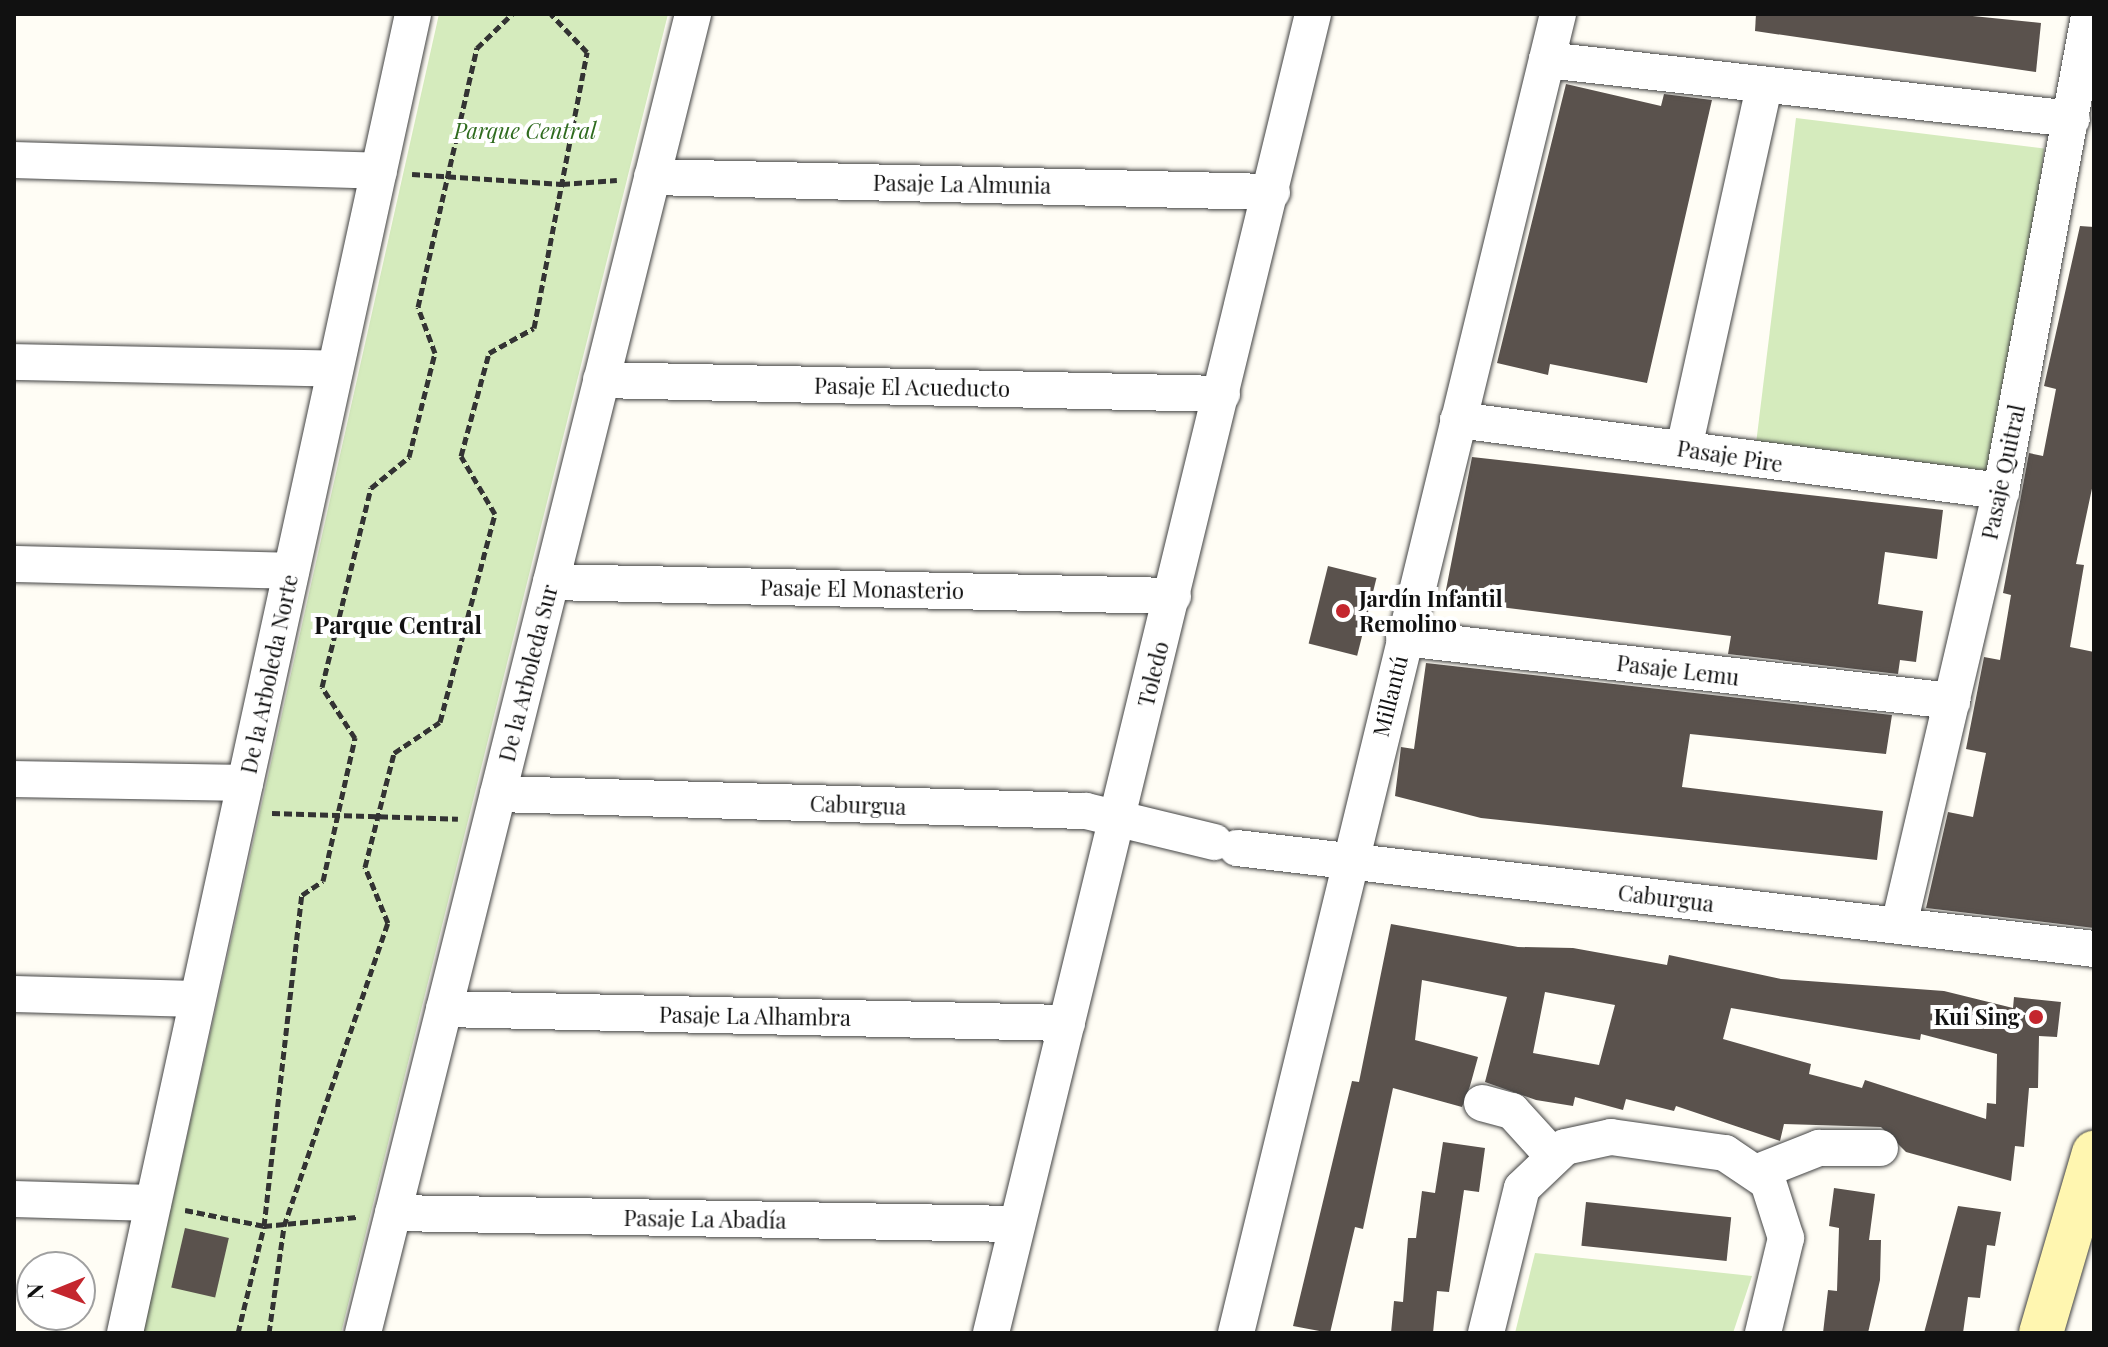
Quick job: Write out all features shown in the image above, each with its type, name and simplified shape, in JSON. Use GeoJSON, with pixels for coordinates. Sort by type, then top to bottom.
{"type":"FeatureCollection","features":[{"type":"Feature","properties":{"kind":"street","name":"De la Arboleda Norte"},"geometry":{"type":"LineString","coordinates":[[125,1333],[413,14]]}},
{"type":"Feature","properties":{"kind":"street","name":"De la Arboleda Sur"},"geometry":{"type":"LineString","coordinates":[[363,1333],[693,14]]}},
{"type":"Feature","properties":{"kind":"street","name":"Toledo"},"geometry":{"type":"LineString","coordinates":[[991,1333],[1313,14]]}},
{"type":"Feature","properties":{"kind":"street","name":"Millantú"},"geometry":{"type":"LineString","coordinates":[[1236,1333],[1558,14]]}},
{"type":"Feature","properties":{"kind":"street","name":"Pasaje Quitral"},"geometry":{"type":"LineString","coordinates":[[1899,925],[2001,491],[2089,14]]}},
{"type":"Feature","properties":{"kind":"street"},"geometry":{"type":"LineString","coordinates":[[1547,60],[1764,87],[2072,119]]}},
{"type":"Feature","properties":{"kind":"street"},"geometry":{"type":"LineString","coordinates":[[1684,448],[1764,87]]}},
{"type":"Feature","properties":{"kind":"street"},"geometry":{"type":"LineString","coordinates":[[14,160],[379,171]]}},
{"type":"Feature","properties":{"kind":"street","name":"Pasaje La Almunia"},"geometry":{"type":"LineString","coordinates":[[652,177],[1272,192]]}},
{"type":"Feature","properties":{"kind":"street"},"geometry":{"type":"LineString","coordinates":[[14,362],[335,369]]}},
{"type":"Feature","properties":{"kind":"street","name":"Pasaje El Acueducto"},"geometry":{"type":"LineString","coordinates":[[601,380],[1222,394]]}},
{"type":"Feature","properties":{"kind":"street","name":"Pasaje Pire"},"geometry":{"type":"LineString","coordinates":[[1458,420],[2001,491]]}},
{"type":"Feature","properties":{"kind":"street"},"geometry":{"type":"LineString","coordinates":[[14,564],[291,571]]}},
{"type":"Feature","properties":{"kind":"street","name":"Pasaje El Monasterio"},"geometry":{"type":"LineString","coordinates":[[551,582],[1173,596]]}},
{"type":"Feature","properties":{"kind":"street","name":"Pasaje Lemu"},"geometry":{"type":"LineString","coordinates":[[1404,638],[1952,701]]}},
{"type":"Feature","properties":{"kind":"street"},"geometry":{"type":"LineString","coordinates":[[14,779],[242,797]]}},
{"type":"Feature","properties":{"kind":"street","name":"Caburgua"},"geometry":{"type":"LineString","coordinates":[[494,807],[1077,811],[1225,845],[2094,949]]}},
{"type":"Feature","properties":{"kind":"street"},"geometry":{"type":"LineString","coordinates":[[14,994],[197,999]]}},
{"type":"Feature","properties":{"kind":"street","name":"Pasaje La Alhambra"},"geometry":{"type":"LineString","coordinates":[[444,1009],[1067,1023]]}},
{"type":"Feature","properties":{"kind":"street"},"geometry":{"type":"LineString","coordinates":[[1482,1103],[1512,1111],[1552,1155]]}},
{"type":"Feature","properties":{"kind":"street"},"geometry":{"type":"LineString","coordinates":[[1486,1333],[1518,1198],[1552,1155],[1611,1137],[1725,1153],[1758,1172],[1776,1194],[1786,1238],[1763,1333]]}},
{"type":"Feature","properties":{"kind":"street"},"geometry":{"type":"LineString","coordinates":[[1758,1172],[1819,1148],[1880,1148]]}},
{"type":"Feature","properties":{"kind":"street"},"geometry":{"type":"LineString","coordinates":[[2041,1333],[2094,1153]]}},
{"type":"Feature","properties":{"kind":"street"},"geometry":{"type":"LineString","coordinates":[[14,1199],[153,1203]]}},
{"type":"Feature","properties":{"kind":"street","name":"Pasaje La Abadía"},"geometry":{"type":"LineString","coordinates":[[393,1213],[1017,1224]]}},
{"type":"Feature","properties":{"kind":"path"},"geometry":{"type":"LineString","coordinates":[[238,1333],[264,1226],[302,895],[323,881],[355,738],[322,687],[371,488],[409,457],[435,353],[418,307],[477,48],[512,14]]}},
{"type":"Feature","properties":{"kind":"path"},"geometry":{"type":"LineString","coordinates":[[269,1333],[284,1226],[388,923],[365,867],[394,753],[440,722],[495,514],[461,456],[489,353],[534,328],[587,52],[551,14]]}},
{"type":"Feature","properties":{"kind":"path"},"geometry":{"type":"LineString","coordinates":[[379,171],[562,184],[652,177]]}},
{"type":"Feature","properties":{"kind":"path"},"geometry":{"type":"LineString","coordinates":[[242,797],[338,815],[378,816],[494,807]]}},
{"type":"Feature","properties":{"kind":"path"},"geometry":{"type":"LineString","coordinates":[[153,1203],[264,1226],[393,1213]]}},
{"type":"Feature","properties":{"kind":"green space","name":"Parque Central"},"geometry":{"type":"Polygon","coordinates":[[[439,14],[668,14],[341,1333],[143,1333],[439,14]]]}},
{"type":"Feature","properties":{"kind":"green space"},"geometry":{"type":"Polygon","coordinates":[[[1796,118],[2044,148],[2004,474],[1756,444],[1796,118]]]}},
{"type":"Feature","properties":{"kind":"green space"},"geometry":{"type":"Polygon","coordinates":[[[1535,1253],[1752,1276],[1733,1333],[1515,1333],[1535,1253]]]}},
{"type":"Feature","properties":{"kind":"building"},"geometry":{"type":"Polygon","coordinates":[[[1756,14],[1953,14],[2041,23],[2036,72],[1755,31],[1756,14]]]}},
{"type":"Feature","properties":{"kind":"building"},"geometry":{"type":"Polygon","coordinates":[[[1566,84],[1661,106],[1664,94],[1712,100],[1647,383],[1550,364],[1548,375],[1497,363],[1566,84]]]}},
{"type":"Feature","properties":{"kind":"building"},"geometry":{"type":"Polygon","coordinates":[[[2080,226],[2094,227],[2094,479],[2076,564],[2084,565],[2070,647],[2094,652],[2094,928],[1926,908],[1948,812],[1973,817],[1986,753],[1966,749],[1984,657],[2000,660],[2011,595],[2003,593],[2029,453],[2043,456],[2056,389],[2044,386],[2080,226]]]}},
{"type":"Feature","properties":{"kind":"building"},"geometry":{"type":"Polygon","coordinates":[[[1472,457],[1943,510],[1937,559],[1885,552],[1878,604],[1923,611],[1916,662],[1900,660],[1898,674],[1728,654],[1731,636],[1444,600],[1472,457]]]}},
{"type":"Feature","properties":{"kind":"building","name":"Jardín Infantil Remolino"},"geometry":{"type":"Polygon","coordinates":[[[1328,566],[1377,578],[1357,656],[1309,644],[1328,566]]]}},
{"type":"Feature","properties":{"kind":"building"},"geometry":{"type":"Polygon","coordinates":[[[1426,663],[1892,715],[1886,754],[1690,734],[1682,787],[1883,811],[1877,860],[1481,818],[1395,796],[1401,747],[1414,749],[1426,663]]]}},
{"type":"Feature","properties":{"kind":"building"},"geometry":{"type":"Polygon","coordinates":[[[1391,924],[1518,947],[1573,948],[1667,965],[1669,955],[1781,979],[1944,991],[2013,1008],[2014,997],[2061,1002],[2057,1037],[2039,1036],[2038,1088],[2029,1088],[2024,1147],[2015,1146],[2011,1181],[1906,1152],[1881,1127],[1784,1124],[1780,1141],[1676,1106],[1674,1111],[1626,1099],[1623,1110],[1575,1097],[1573,1106],[1536,1100],[1485,1082],[1507,997],[1422,980],[1415,1040],[1478,1057],[1470,1086],[1462,1107],[1393,1088],[1363,1229],[1355,1227],[1330,1333],[1293,1326],[1352,1081],[1359,1082],[1391,924]],[[1545,992],[1533,1053],[1599,1065],[1615,1005],[1545,992]],[[1731,1008],[1723,1039],[1811,1064],[1809,1074],[1862,1088],[1865,1080],[1986,1119],[1987,1103],[1996,1104],[1997,1054],[1921,1034],[1920,1040],[1731,1008]]]}},
{"type":"Feature","properties":{"kind":"building"},"geometry":{"type":"Polygon","coordinates":[[[1443,1142],[1485,1148],[1479,1192],[1464,1190],[1449,1292],[1437,1291],[1433,1333],[1391,1333],[1394,1301],[1403,1302],[1408,1238],[1416,1238],[1422,1191],[1435,1193],[1443,1142]]]}},
{"type":"Feature","properties":{"kind":"building"},"geometry":{"type":"Polygon","coordinates":[[[1834,1188],[1875,1194],[1869,1240],[1881,1240],[1880,1280],[1868,1333],[1823,1333],[1828,1290],[1837,1291],[1839,1228],[1829,1226],[1834,1188]]]}},
{"type":"Feature","properties":{"kind":"building"},"geometry":{"type":"Polygon","coordinates":[[[1586,1202],[1731,1217],[1727,1261],[1581,1246],[1586,1202]]]}},
{"type":"Feature","properties":{"kind":"building"},"geometry":{"type":"Polygon","coordinates":[[[1958,1206],[2001,1212],[1995,1246],[1987,1245],[1980,1298],[1968,1297],[1963,1333],[1924,1333],[1958,1206]]]}},
{"type":"Feature","properties":{"kind":"building"},"geometry":{"type":"Polygon","coordinates":[[[185,1228],[229,1238],[215,1298],[171,1287],[185,1228]]]}},
{"type":"Feature","properties":{"kind":"place","name":"Jardín Infantil Remolino"},"geometry":{"type":"Point","coordinates":[1343,611]}},
{"type":"Feature","properties":{"kind":"place","name":"Kui Sing"},"geometry":{"type":"Point","coordinates":[2036,1017]}},
{"type":"Feature","properties":{"kind":"district","name":"Parque Central"},"geometry":{"type":"Point","coordinates":[398,625]}}]}
